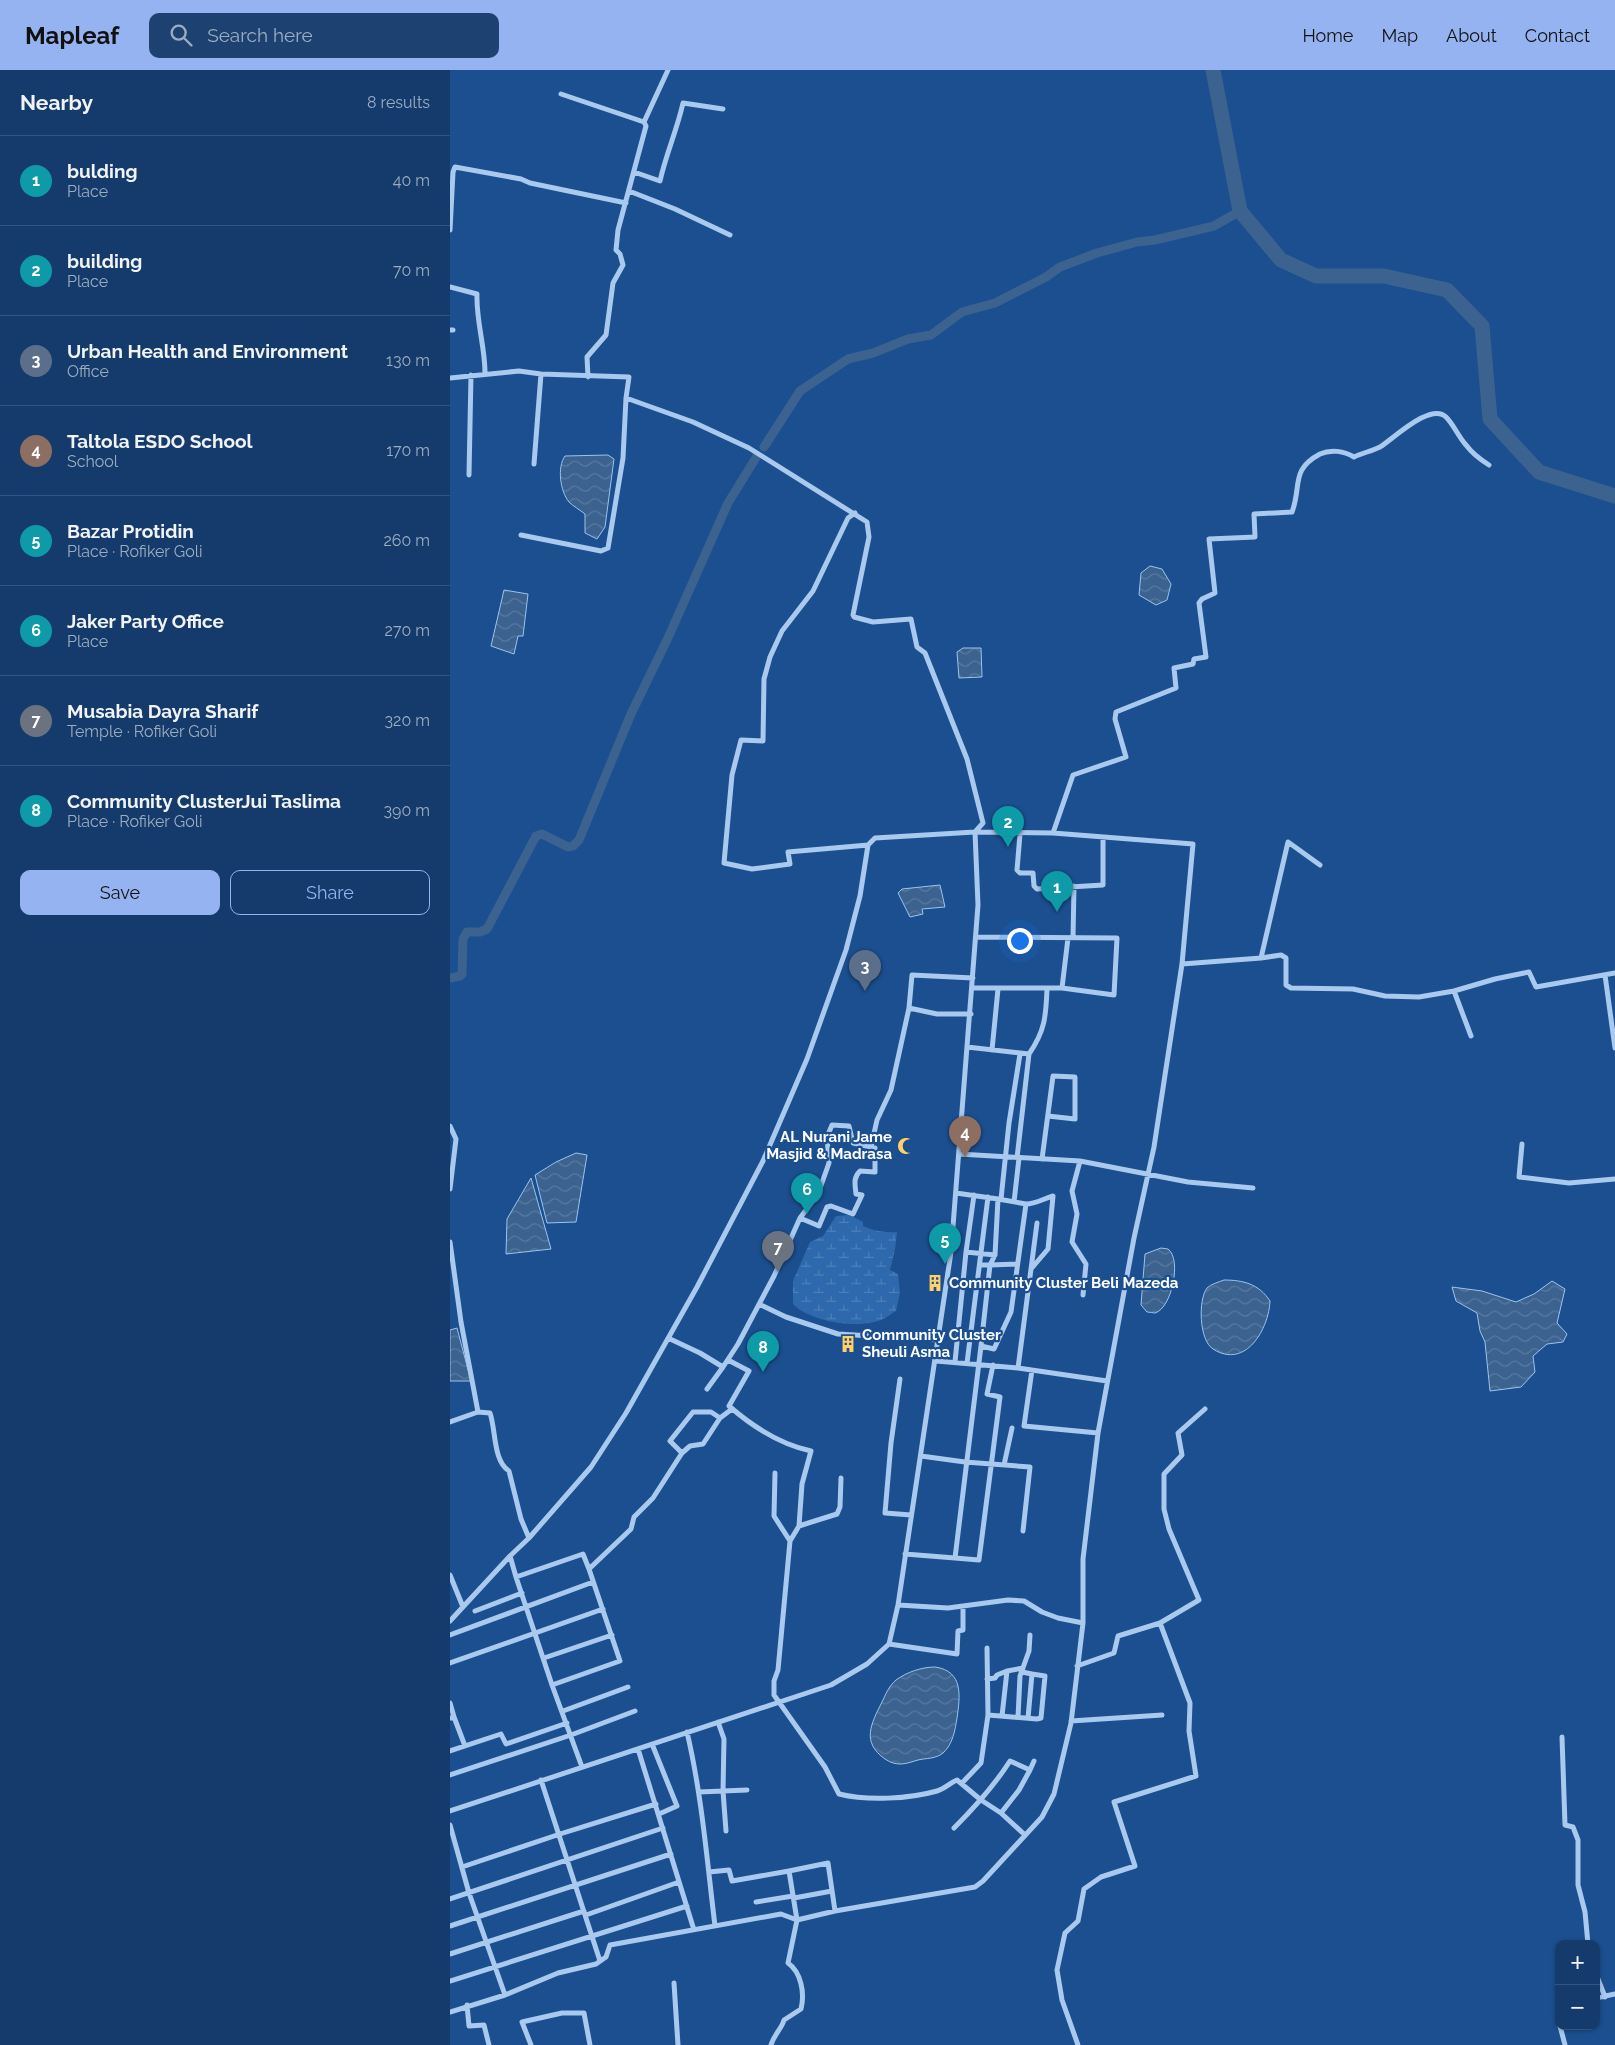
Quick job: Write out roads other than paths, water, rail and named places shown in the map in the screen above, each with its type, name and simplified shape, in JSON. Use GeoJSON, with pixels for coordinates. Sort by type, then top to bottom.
{"type":"FeatureCollection","features":[{"type":"Feature","properties":{"kind":"street"},"geometry":{"type":"LineString","coordinates":[[588,377],[587,356],[606,335],[613,283],[623,265],[620,254],[616,250],[618,230],[646,126],[644,122],[668,70]]}},
{"type":"Feature","properties":{"kind":"street"},"geometry":{"type":"LineString","coordinates":[[561,94],[644,122]]}},
{"type":"Feature","properties":{"kind":"street"},"geometry":{"type":"LineString","coordinates":[[634,172],[660,181],[683,103],[723,109]]}},
{"type":"Feature","properties":{"kind":"street"},"geometry":{"type":"LineString","coordinates":[[450,230],[453,172],[456,167],[520,179],[530,183],[626,203]]}},
{"type":"Feature","properties":{"kind":"street"},"geometry":{"type":"LineString","coordinates":[[629,191],[675,209],[730,235]]}},
{"type":"Feature","properties":{"kind":"street"},"geometry":{"type":"LineString","coordinates":[[450,287],[477,294],[476,310],[485,356],[484,374]]}},
{"type":"Feature","properties":{"kind":"street"},"geometry":{"type":"LineString","coordinates":[[450,378],[519,371],[588,377],[629,377],[622,458],[608,548],[601,551],[521,534]]}},
{"type":"Feature","properties":{"kind":"street"},"geometry":{"type":"LineString","coordinates":[[534,464],[541,374]]}},
{"type":"Feature","properties":{"kind":"street"},"geometry":{"type":"LineString","coordinates":[[469,475],[471,376]]}},
{"type":"Feature","properties":{"kind":"street"},"geometry":{"type":"LineString","coordinates":[[450,1811],[831,1685],[867,1664],[889,1644],[898,1605],[951,1252],[978,905],[975,832],[983,823],[967,759],[924,653],[917,647],[911,619],[873,622],[854,618],[853,615],[869,536],[867,522],[749,448],[693,422],[626,398]]}},
{"type":"Feature","properties":{"kind":"street"},"geometry":{"type":"LineString","coordinates":[[1053,833],[1072,775],[1126,757],[1115,719],[1116,712],[1176,688],[1174,668],[1194,664],[1194,659],[1205,658],[1207,653],[1198,603],[1215,592],[1209,539],[1255,536],[1254,514],[1292,512],[1299,477],[1305,463],[1325,452],[1344,451],[1354,457],[1379,447],[1425,415],[1434,412],[1440,412],[1445,416],[1460,433],[1465,444],[1489,465]]}},
{"type":"Feature","properties":{"kind":"street"},"geometry":{"type":"LineString","coordinates":[[855,513],[848,518],[813,591],[782,630],[770,657],[764,680],[763,741],[741,740],[732,775],[724,863],[752,869],[790,864],[788,852],[868,845]]}},
{"type":"Feature","properties":{"kind":"street"},"geometry":{"type":"LineString","coordinates":[[450,1620],[510,1556],[530,1538],[591,1467],[626,1414],[763,1162],[808,1059],[846,950],[860,896],[868,845],[875,838],[975,832],[1053,833],[1193,844],[1182,964],[1149,1174],[1134,1238],[1098,1433],[1083,1560],[1083,1623],[1071,1721],[1054,1794],[1042,1817],[984,1881],[975,1886],[835,1910],[797,1920],[781,1914],[610,1945],[606,1957],[596,1964],[548,1977],[505,1995],[466,2005],[450,2012]]}},
{"type":"Feature","properties":{"kind":"street"},"geometry":{"type":"LineString","coordinates":[[1020,834],[1017,870],[1020,873],[1033,873],[1034,888],[1097,886],[1104,884],[1103,837]]}},
{"type":"Feature","properties":{"kind":"street"},"geometry":{"type":"LineString","coordinates":[[1260,958],[1288,842],[1320,865]]}},
{"type":"Feature","properties":{"kind":"street"},"geometry":{"type":"LineString","coordinates":[[1062,988],[1071,938],[1074,886]]}},
{"type":"Feature","properties":{"kind":"street"},"geometry":{"type":"LineString","coordinates":[[972,988],[1062,988],[1114,995],[1117,938],[976,937]]}},
{"type":"Feature","properties":{"kind":"street"},"geometry":{"type":"LineString","coordinates":[[1182,964],[1281,955],[1286,958],[1286,985],[1291,988],[1353,989],[1386,996],[1419,996],[1454,991],[1495,979],[1529,972],[1536,987],[1615,973]]}},
{"type":"Feature","properties":{"kind":"street"},"geometry":{"type":"LineString","coordinates":[[871,1146],[877,1120],[891,1090],[909,1008],[912,975],[973,978]]}},
{"type":"Feature","properties":{"kind":"street"},"geometry":{"type":"LineString","coordinates":[[1605,975],[1615,1048]]}},
{"type":"Feature","properties":{"kind":"street"},"geometry":{"type":"LineString","coordinates":[[992,1050],[998,989]]}},
{"type":"Feature","properties":{"kind":"street"},"geometry":{"type":"LineString","coordinates":[[1014,1202],[1029,1054],[1038,1041],[1046,1020],[1047,989]]}},
{"type":"Feature","properties":{"kind":"street"},"geometry":{"type":"LineString","coordinates":[[1454,991],[1471,1036]]}},
{"type":"Feature","properties":{"kind":"street"},"geometry":{"type":"LineString","coordinates":[[909,1008],[937,1014],[971,1014]]}},
{"type":"Feature","properties":{"kind":"street"},"geometry":{"type":"LineString","coordinates":[[967,1047],[1029,1054]]}},
{"type":"Feature","properties":{"kind":"street"},"geometry":{"type":"LineString","coordinates":[[955,1558],[977,1363],[981,1346],[990,1265],[995,1255],[1005,1157],[1020,1054]]}},
{"type":"Feature","properties":{"kind":"street"},"geometry":{"type":"LineString","coordinates":[[1042,1159],[1053,1076],[1075,1078],[1075,1119],[1048,1116]]}},
{"type":"Feature","properties":{"kind":"street"},"geometry":{"type":"LineString","coordinates":[[707,1389],[728,1360],[774,1276],[800,1218],[818,1194],[829,1163],[827,1137],[832,1125],[849,1126],[853,1143],[875,1148],[875,1172],[860,1171],[854,1182],[856,1194],[862,1195],[853,1214],[832,1206],[827,1207],[819,1226],[800,1218]]}},
{"type":"Feature","properties":{"kind":"street"},"geometry":{"type":"LineString","coordinates":[[450,1126],[456,1139],[450,1189]]}},
{"type":"Feature","properties":{"kind":"street"},"geometry":{"type":"LineString","coordinates":[[1522,1144],[1519,1177],[1569,1183],[1615,1179]]}},
{"type":"Feature","properties":{"kind":"street"},"geometry":{"type":"LineString","coordinates":[[958,1154],[1080,1161],[1188,1182],[1253,1188]]}},
{"type":"Feature","properties":{"kind":"street"},"geometry":{"type":"LineString","coordinates":[[1080,1161],[1072,1192],[1077,1214],[1072,1242],[1086,1264],[1083,1295]]}},
{"type":"Feature","properties":{"kind":"street"},"geometry":{"type":"LineString","coordinates":[[956,1194],[988,1197],[1026,1204],[1034,1204],[1041,1199],[1053,1196],[1048,1249],[1031,1269]]}},
{"type":"Feature","properties":{"kind":"street"},"geometry":{"type":"LineString","coordinates":[[955,1362],[966,1252],[974,1196]]}},
{"type":"Feature","properties":{"kind":"street"},"geometry":{"type":"LineString","coordinates":[[967,1363],[988,1197]]}},
{"type":"Feature","properties":{"kind":"street"},"geometry":{"type":"LineString","coordinates":[[981,1346],[994,1349],[1011,1312],[1026,1204]]}},
{"type":"Feature","properties":{"kind":"street"},"geometry":{"type":"LineString","coordinates":[[1018,1368],[1037,1223]]}},
{"type":"Feature","properties":{"kind":"street"},"geometry":{"type":"LineString","coordinates":[[450,1242],[461,1322],[478,1412]]}},
{"type":"Feature","properties":{"kind":"street"},"geometry":{"type":"LineString","coordinates":[[966,1252],[995,1255]]}},
{"type":"Feature","properties":{"kind":"street"},"geometry":{"type":"LineString","coordinates":[[980,1265],[1017,1264]]}},
{"type":"Feature","properties":{"kind":"street"},"geometry":{"type":"LineString","coordinates":[[759,1304],[786,1317],[838,1334],[939,1340]]}},
{"type":"Feature","properties":{"kind":"street"},"geometry":{"type":"LineString","coordinates":[[668,1338],[700,1353],[723,1367]]}},
{"type":"Feature","properties":{"kind":"street"},"geometry":{"type":"LineString","coordinates":[[728,1360],[749,1370],[729,1406],[757,1428],[794,1447],[811,1451],[802,1484],[799,1526],[790,1541],[778,1670],[774,1681],[774,1695],[778,1702],[825,1767],[839,1794],[856,1798],[907,1795],[938,1791],[956,1781],[962,1783],[981,1800],[1001,1813],[1025,1835]]}},
{"type":"Feature","properties":{"kind":"street"},"geometry":{"type":"LineString","coordinates":[[936,1361],[1018,1368],[1107,1382]]}},
{"type":"Feature","properties":{"kind":"street"},"geometry":{"type":"LineString","coordinates":[[905,1554],[979,1560],[1000,1397],[987,1394],[993,1365]]}},
{"type":"Feature","properties":{"kind":"street"},"geometry":{"type":"LineString","coordinates":[[1032,1370],[1024,1426],[1098,1433]]}},
{"type":"Feature","properties":{"kind":"street"},"geometry":{"type":"LineString","coordinates":[[900,1379],[891,1443],[886,1513],[912,1515]]}},
{"type":"Feature","properties":{"kind":"street"},"geometry":{"type":"LineString","coordinates":[[589,1569],[631,1529],[634,1517],[653,1498],[682,1453],[690,1446],[703,1444],[720,1418],[732,1409]]}},
{"type":"Feature","properties":{"kind":"street"},"geometry":{"type":"LineString","coordinates":[[1077,1666],[1114,1653],[1118,1636],[1160,1623],[1199,1600],[1169,1529],[1164,1509],[1164,1474],[1182,1455],[1178,1433],[1205,1409]]}},
{"type":"Feature","properties":{"kind":"street"},"geometry":{"type":"LineString","coordinates":[[450,1422],[478,1412],[490,1413],[503,1467],[509,1471],[521,1519],[530,1538]]}},
{"type":"Feature","properties":{"kind":"street"},"geometry":{"type":"LineString","coordinates":[[682,1453],[670,1442],[693,1412],[711,1412],[720,1418]]}},
{"type":"Feature","properties":{"kind":"street"},"geometry":{"type":"LineString","coordinates":[[1004,1465],[1012,1428]]}},
{"type":"Feature","properties":{"kind":"street"},"geometry":{"type":"LineString","coordinates":[[921,1456],[992,1465],[1030,1467]]}},
{"type":"Feature","properties":{"kind":"street"},"geometry":{"type":"LineString","coordinates":[[1023,1531],[1032,1459]]}},
{"type":"Feature","properties":{"kind":"street"},"geometry":{"type":"LineString","coordinates":[[775,1473],[774,1516],[790,1541]]}},
{"type":"Feature","properties":{"kind":"street"},"geometry":{"type":"LineString","coordinates":[[799,1526],[837,1514],[840,1507],[841,1478]]}},
{"type":"Feature","properties":{"kind":"street"},"geometry":{"type":"LineString","coordinates":[[516,1577],[583,1554],[612,1635],[620,1661],[552,1685]]}},
{"type":"Feature","properties":{"kind":"street"},"geometry":{"type":"LineString","coordinates":[[510,1556],[552,1685],[582,1767]]}},
{"type":"Feature","properties":{"kind":"street"},"geometry":{"type":"LineString","coordinates":[[450,1575],[463,1607]]}},
{"type":"Feature","properties":{"kind":"street"},"geometry":{"type":"LineString","coordinates":[[450,1635],[593,1582]]}},
{"type":"Feature","properties":{"kind":"street"},"geometry":{"type":"LineString","coordinates":[[475,1611],[522,1593]]}},
{"type":"Feature","properties":{"kind":"street"},"geometry":{"type":"LineString","coordinates":[[898,1605],[948,1608],[1008,1600],[1024,1602],[1058,1618],[1083,1623]]}},
{"type":"Feature","properties":{"kind":"street"},"geometry":{"type":"LineString","coordinates":[[889,1644],[957,1654],[958,1631],[963,1630],[963,1606]]}},
{"type":"Feature","properties":{"kind":"street"},"geometry":{"type":"LineString","coordinates":[[450,1663],[603,1609]]}},
{"type":"Feature","properties":{"kind":"street"},"geometry":{"type":"LineString","coordinates":[[1078,2045],[1062,2000],[1057,1970],[1065,1933],[1078,1921],[1084,1889],[1101,1877],[1135,1866],[1114,1802],[1196,1776],[1189,1731],[1190,1702],[1160,1623]]}},
{"type":"Feature","properties":{"kind":"street"},"geometry":{"type":"LineString","coordinates":[[544,1658],[612,1635]]}},
{"type":"Feature","properties":{"kind":"street"},"geometry":{"type":"LineString","coordinates":[[1018,1718],[1022,1670],[1029,1651],[1030,1635]]}},
{"type":"Feature","properties":{"kind":"street"},"geometry":{"type":"LineString","coordinates":[[962,1783],[981,1762],[988,1715],[986,1648]]}},
{"type":"Feature","properties":{"kind":"street"},"geometry":{"type":"LineString","coordinates":[[986,1679],[995,1678],[996,1675],[1007,1671],[1022,1670],[1045,1676],[1046,1680],[1041,1718],[988,1715]]}},
{"type":"Feature","properties":{"kind":"street"},"geometry":{"type":"LineString","coordinates":[[1002,1716],[1007,1671]]}},
{"type":"Feature","properties":{"kind":"street"},"geometry":{"type":"LineString","coordinates":[[1028,1718],[1032,1674]]}},
{"type":"Feature","properties":{"kind":"street"},"geometry":{"type":"LineString","coordinates":[[563,1711],[628,1687]]}},
{"type":"Feature","properties":{"kind":"street"},"geometry":{"type":"LineString","coordinates":[[450,1703],[452,1717],[465,1746]]}},
{"type":"Feature","properties":{"kind":"street"},"geometry":{"type":"LineString","coordinates":[[450,1775],[571,1735],[635,1711]]}},
{"type":"Feature","properties":{"kind":"street"},"geometry":{"type":"LineString","coordinates":[[1071,1721],[1162,1715]]}},
{"type":"Feature","properties":{"kind":"street"},"geometry":{"type":"LineString","coordinates":[[718,1722],[724,1739],[723,1791],[726,1831]]}},
{"type":"Feature","properties":{"kind":"street"},"geometry":{"type":"LineString","coordinates":[[450,1751],[501,1734],[506,1744],[567,1723]]}},
{"type":"Feature","properties":{"kind":"street"},"geometry":{"type":"LineString","coordinates":[[687,1732],[699,1792],[715,1926]]}},
{"type":"Feature","properties":{"kind":"street"},"geometry":{"type":"LineString","coordinates":[[1562,1737],[1565,1824],[1573,1827],[1578,1840],[1578,1885],[1585,1912],[1588,1940]]}},
{"type":"Feature","properties":{"kind":"street"},"geometry":{"type":"LineString","coordinates":[[652,1744],[677,1806],[659,1814]]}},
{"type":"Feature","properties":{"kind":"street"},"geometry":{"type":"LineString","coordinates":[[638,1749],[694,1930]]}},
{"type":"Feature","properties":{"kind":"street"},"geometry":{"type":"LineString","coordinates":[[1001,1813],[1019,1790],[1034,1760]]}},
{"type":"Feature","properties":{"kind":"street"},"geometry":{"type":"LineString","coordinates":[[954,1828],[1000,1778],[1010,1761],[1030,1770]]}},
{"type":"Feature","properties":{"kind":"street"},"geometry":{"type":"LineString","coordinates":[[542,1780],[600,1961]]}},
{"type":"Feature","properties":{"kind":"street"},"geometry":{"type":"LineString","coordinates":[[699,1792],[747,1790]]}},
{"type":"Feature","properties":{"kind":"street"},"geometry":{"type":"LineString","coordinates":[[462,1867],[656,1804]]}},
{"type":"Feature","properties":{"kind":"street"},"geometry":{"type":"LineString","coordinates":[[450,1825],[478,1917],[505,1995]]}},
{"type":"Feature","properties":{"kind":"street"},"geometry":{"type":"LineString","coordinates":[[450,1899],[663,1828]]}},
{"type":"Feature","properties":{"kind":"street"},"geometry":{"type":"LineString","coordinates":[[450,1926],[671,1854]]}},
{"type":"Feature","properties":{"kind":"street"},"geometry":{"type":"LineString","coordinates":[[709,1872],[729,1870],[732,1881],[828,1863],[835,1910]]}},
{"type":"Feature","properties":{"kind":"street"},"geometry":{"type":"LineString","coordinates":[[771,2045],[773,2036],[784,2024],[784,2020],[801,2009],[802,2004],[800,1978],[796,1969],[788,1963],[797,1920],[789,1871]]}},
{"type":"Feature","properties":{"kind":"street"},"geometry":{"type":"LineString","coordinates":[[450,1954],[679,1882]]}},
{"type":"Feature","properties":{"kind":"street"},"geometry":{"type":"LineString","coordinates":[[756,1902],[832,1890]]}},
{"type":"Feature","properties":{"kind":"street"},"geometry":{"type":"LineString","coordinates":[[450,1982],[687,1906]]}},
{"type":"Feature","properties":{"kind":"street"},"geometry":{"type":"LineString","coordinates":[[674,1983],[678,2045]]}},
{"type":"Feature","properties":{"kind":"street"},"geometry":{"type":"LineString","coordinates":[[1600,1984],[1605,1997]]}},
{"type":"Feature","properties":{"kind":"street"},"geometry":{"type":"LineString","coordinates":[[1600,1998],[1615,1994]]}},
{"type":"Feature","properties":{"kind":"street"},"geometry":{"type":"LineString","coordinates":[[466,2005],[469,2026],[484,2025],[489,2045]]}},
{"type":"Feature","properties":{"kind":"street"},"geometry":{"type":"LineString","coordinates":[[531,2045],[522,2022],[569,2013],[584,2013],[590,2045]]}},
{"type":"Feature","properties":{"kind":"street"},"geometry":{"type":"LineString","coordinates":[[1561,2030],[1565,2045]]}},
{"type":"Feature","properties":{"kind":"water"},"geometry":{"type":"Polygon","coordinates":[[[608,455],[614,459],[605,527],[597,539],[585,533],[585,514],[569,502],[563,492],[560,472],[565,456],[608,455]]]}},
{"type":"Feature","properties":{"kind":"water"},"geometry":{"type":"Polygon","coordinates":[[[1150,566],[1162,569],[1171,584],[1167,600],[1156,605],[1139,595],[1141,573],[1150,566]]]}},
{"type":"Feature","properties":{"kind":"water"},"geometry":{"type":"Polygon","coordinates":[[[504,590],[528,594],[523,636],[518,636],[514,654],[491,646],[504,590]]]}},
{"type":"Feature","properties":{"kind":"water"},"geometry":{"type":"Polygon","coordinates":[[[963,648],[981,648],[982,677],[959,678],[957,652],[963,648]]]}},
{"type":"Feature","properties":{"kind":"water"},"geometry":{"type":"Polygon","coordinates":[[[940,885],[945,907],[922,909],[923,914],[910,917],[898,893],[902,889],[940,885]]]}},
{"type":"Feature","properties":{"kind":"water"},"geometry":{"type":"Polygon","coordinates":[[[576,1153],[587,1155],[576,1222],[547,1223],[535,1175],[556,1162],[576,1153]]]}},
{"type":"Feature","properties":{"kind":"water"},"geometry":{"type":"Polygon","coordinates":[[[531,1178],[551,1249],[506,1254],[507,1219],[531,1178]]]}},
{"type":"Feature","properties":{"kind":"water"},"geometry":{"type":"Polygon","coordinates":[[[1161,1248],[1168,1249],[1172,1254],[1175,1272],[1173,1283],[1166,1302],[1161,1309],[1155,1313],[1147,1312],[1141,1305],[1145,1254],[1161,1248]]]}},
{"type":"Feature","properties":{"kind":"water"},"geometry":{"type":"Polygon","coordinates":[[[1224,1280],[1250,1284],[1266,1295],[1270,1301],[1269,1312],[1260,1334],[1254,1343],[1236,1354],[1225,1354],[1213,1349],[1205,1337],[1201,1320],[1202,1301],[1207,1288],[1224,1280]]]}},
{"type":"Feature","properties":{"kind":"water"},"geometry":{"type":"Polygon","coordinates":[[[1552,1281],[1565,1289],[1557,1323],[1567,1334],[1563,1342],[1547,1344],[1533,1356],[1535,1372],[1521,1387],[1490,1391],[1485,1342],[1480,1331],[1477,1313],[1456,1301],[1452,1287],[1482,1291],[1516,1302],[1534,1294],[1552,1281]]]}},
{"type":"Feature","properties":{"kind":"water"},"geometry":{"type":"Polygon","coordinates":[[[457,1328],[471,1381],[450,1381],[450,1330],[457,1328]]]}},
{"type":"Feature","properties":{"kind":"water"},"geometry":{"type":"Polygon","coordinates":[[[935,1667],[944,1669],[951,1674],[958,1686],[958,1710],[951,1741],[943,1753],[937,1756],[901,1764],[889,1762],[878,1753],[871,1739],[870,1732],[878,1710],[889,1688],[896,1680],[915,1670],[935,1667]]]}},
{"type":"Feature","properties":{"kind":"waterway"},"geometry":{"type":"LineString","coordinates":[[1213,70],[1240,211],[1281,260],[1316,276],[1384,276],[1447,290],[1482,326],[1490,419],[1539,472],[1615,496]]}},
{"type":"Feature","properties":{"kind":"waterway"},"geometry":{"type":"LineString","coordinates":[[764,447],[800,391],[848,359],[873,353],[908,339],[931,335],[962,312],[995,303],[1046,277],[1060,267],[1097,253],[1137,242],[1155,240],[1214,226],[1240,211]]}},
{"type":"Feature","properties":{"kind":"waterway"},"geometry":{"type":"LineString","coordinates":[[450,978],[462,974],[463,939],[467,932],[480,932],[487,929],[536,836],[542,834],[568,847],[573,846],[579,840],[631,714],[667,640],[728,503],[757,456]]}},
{"type":"Feature","properties":{"kind":"place","name":"building"},"geometry":{"type":"Point","coordinates":[1008,847]}},
{"type":"Feature","properties":{"kind":"place","name":"bulding"},"geometry":{"type":"Point","coordinates":[1057,912]}},
{"type":"Feature","properties":{"kind":"place","name":"Urban Health and Environment"},"geometry":{"type":"Point","coordinates":[865,991]}},
{"type":"Feature","properties":{"kind":"place","name":"AL Nurani Jame Masjid & Madrasa"},"geometry":{"type":"Point","coordinates":[906,1146]}},
{"type":"Feature","properties":{"kind":"place","name":"Taltola ESDO School"},"geometry":{"type":"Point","coordinates":[965,1157]}},
{"type":"Feature","properties":{"kind":"place","name":"Jaker Party Office"},"geometry":{"type":"Point","coordinates":[807,1214]}},
{"type":"Feature","properties":{"kind":"place","name":"Bazar Protidin"},"geometry":{"type":"Point","coordinates":[945,1264]}},
{"type":"Feature","properties":{"kind":"place","name":"Musabia Dayra Sharif"},"geometry":{"type":"Point","coordinates":[778,1272]}},
{"type":"Feature","properties":{"kind":"place","name":"Community Cluster Beli Mazeda"},"geometry":{"type":"Point","coordinates":[935,1283]}},
{"type":"Feature","properties":{"kind":"place","name":"Community Cluster Sheuli Asma"},"geometry":{"type":"Point","coordinates":[848,1344]}},
{"type":"Feature","properties":{"kind":"place","name":"Community ClusterJui Taslima"},"geometry":{"type":"Point","coordinates":[763,1372]}}]}
